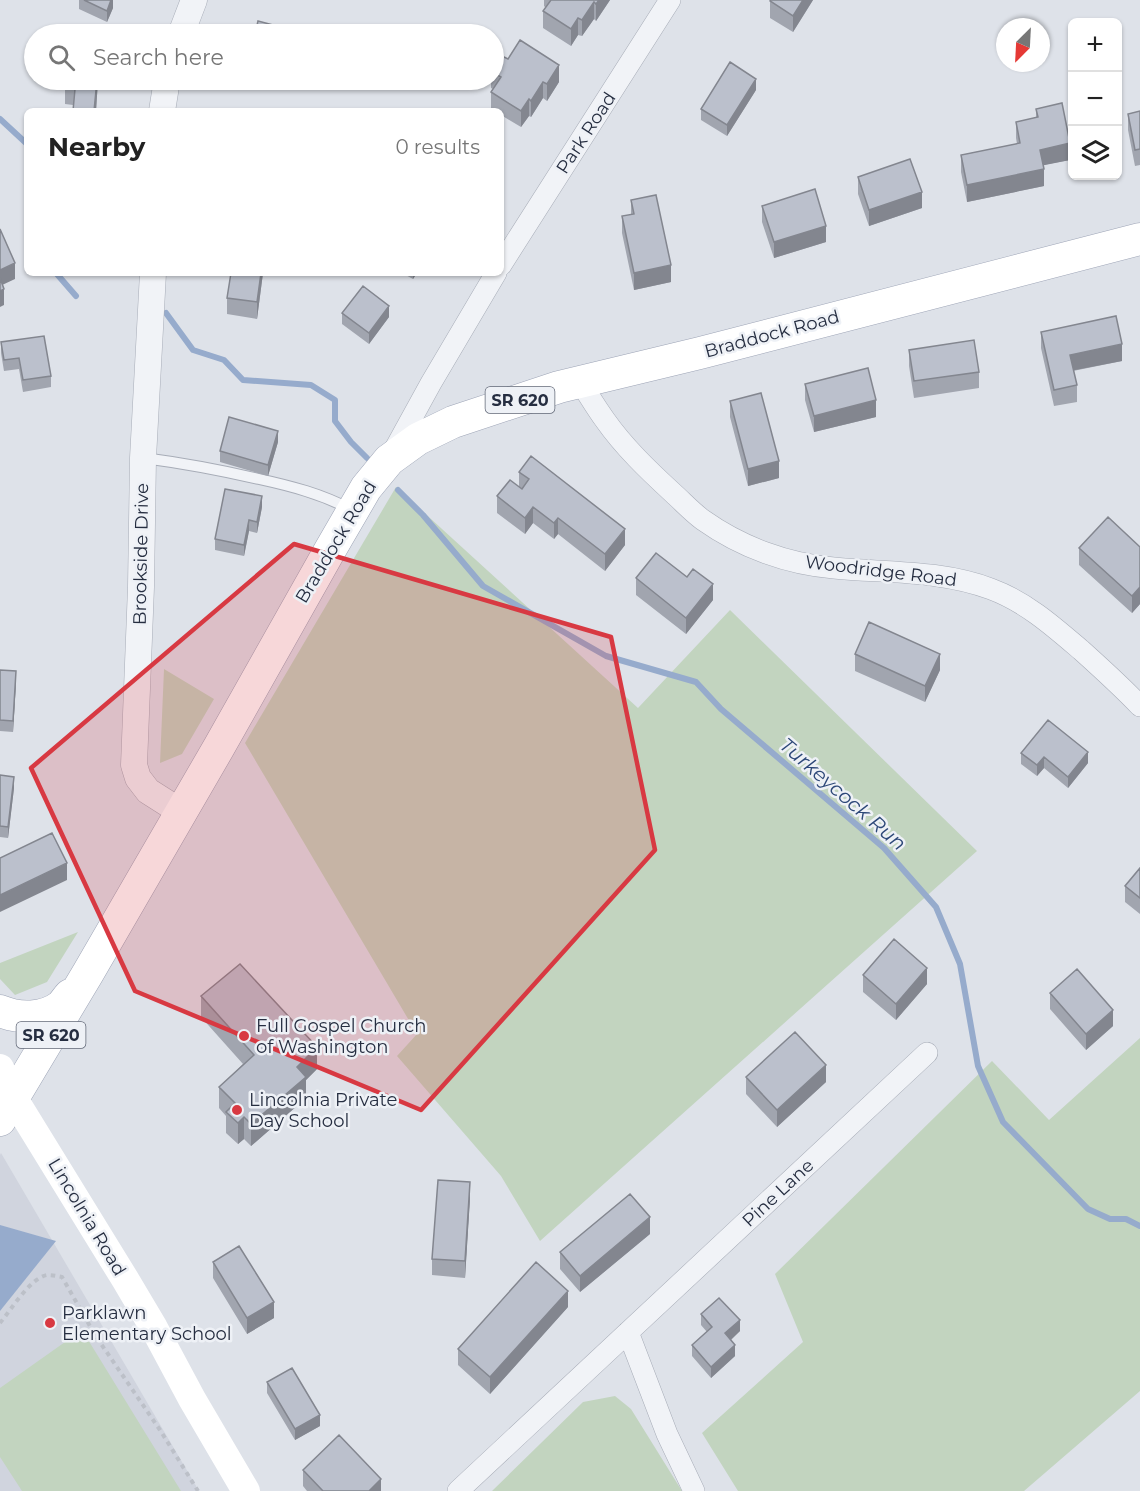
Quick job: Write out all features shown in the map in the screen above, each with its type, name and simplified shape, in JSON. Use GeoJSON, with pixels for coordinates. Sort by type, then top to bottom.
{"type":"FeatureCollection","features":[{"type":"Feature","properties":{"kind":"main road","name":"Braddock Road"},"geometry":{"type":"LineString","coordinates":[[7,1108],[88,973],[353,510],[366,488],[389,460],[418,440],[453,422],[559,387],[700,353],[1140,239]]}},
{"type":"Feature","properties":{"kind":"main road"},"geometry":{"type":"LineString","coordinates":[[0,1011],[6,1014],[37,1017],[50,1012],[61,1005],[88,973]]}},
{"type":"Feature","properties":{"kind":"main road","name":"Lincolnia Road"},"geometry":{"type":"LineString","coordinates":[[0,1068],[7,1108],[125,1279],[246,1491]]}},
{"type":"Feature","properties":{"kind":"street"},"geometry":{"type":"LineString","coordinates":[[185,24],[194,0]]}},
{"type":"Feature","properties":{"kind":"street","name":"Park Road"},"geometry":{"type":"LineString","coordinates":[[504,260],[670,0]]}},
{"type":"Feature","properties":{"kind":"street"},"geometry":{"type":"LineString","coordinates":[[162,108],[165,90]]}},
{"type":"Feature","properties":{"kind":"street","name":"Brookside Drive"},"geometry":{"type":"LineString","coordinates":[[153,276],[143,458],[134,765],[138,778],[148,791],[181,812]]}},
{"type":"Feature","properties":{"kind":"street"},"geometry":{"type":"LineString","coordinates":[[389,460],[494,276]]}},
{"type":"Feature","properties":{"kind":"street","name":"Woodridge Road"},"geometry":{"type":"LineString","coordinates":[[580,382],[605,420],[640,462],[702,519],[730,537],[756,549],[794,561],[833,568],[921,574],[965,581],[992,589],[1019,602],[1049,622],[1118,683],[1140,706]]}},
{"type":"Feature","properties":{"kind":"street","name":"Pine Lane"},"geometry":{"type":"LineString","coordinates":[[458,1491],[927,1053]]}},
{"type":"Feature","properties":{"kind":"street"},"geometry":{"type":"LineString","coordinates":[[628,1332],[667,1434],[694,1491]]}},
{"type":"Feature","properties":{"kind":"lane"},"geometry":{"type":"LineString","coordinates":[[143,458],[189,464],[289,486],[353,510]]}},
{"type":"Feature","properties":{"kind":"path"},"geometry":{"type":"LineString","coordinates":[[0,1323],[27,1289],[39,1278],[49,1275],[62,1277],[95,1335],[160,1430],[198,1491]]}},
{"type":"Feature","properties":{"kind":"highlighted area"},"geometry":{"type":"Polygon","coordinates":[[[294,544],[611,637],[655,850],[421,1110],[135,991],[31,768],[294,544]]]}},
{"type":"Feature","properties":{"kind":"shaded area","name":"Parklawn Elementary School"},"geometry":{"type":"Polygon","coordinates":[[[1,1153],[199,1491],[0,1491],[1,1153]]]}},
{"type":"Feature","properties":{"kind":"green space"},"geometry":{"type":"Polygon","coordinates":[[[396,487],[638,708],[730,610],[977,851],[540,1241],[501,1176],[397,1056],[417,1034],[245,743],[396,487]]]}},
{"type":"Feature","properties":{"kind":"green space"},"geometry":{"type":"Polygon","coordinates":[[[164,669],[214,699],[182,754],[160,763],[164,669]]]}},
{"type":"Feature","properties":{"kind":"green space"},"geometry":{"type":"Polygon","coordinates":[[[78,932],[47,982],[15,995],[0,979],[0,963],[78,932]]]}},
{"type":"Feature","properties":{"kind":"green space"},"geometry":{"type":"Polygon","coordinates":[[[1140,1038],[1140,1391],[1024,1491],[738,1491],[702,1433],[803,1342],[775,1274],[992,1061],[1049,1120],[1140,1038]]]}},
{"type":"Feature","properties":{"kind":"green space"},"geometry":{"type":"Polygon","coordinates":[[[82,1330],[181,1491],[22,1491],[0,1457],[0,1388],[82,1330]]]}},
{"type":"Feature","properties":{"kind":"green space"},"geometry":{"type":"Polygon","coordinates":[[[615,1396],[631,1409],[682,1491],[492,1491],[583,1402],[615,1396]]]}},
{"type":"Feature","properties":{"kind":"water"},"geometry":{"type":"Polygon","coordinates":[[[0,1225],[56,1241],[0,1311],[0,1225]]]}},
{"type":"Feature","properties":{"kind":"building"},"geometry":{"type":"Polygon","coordinates":[[[84,0],[111,0],[107,11],[84,0]]]}},
{"type":"Feature","properties":{"kind":"building"},"geometry":{"type":"Polygon","coordinates":[[[551,0],[599,0],[596,4],[594,2],[582,20],[578,18],[571,29],[543,11],[551,0]]]}},
{"type":"Feature","properties":{"kind":"building"},"geometry":{"type":"Polygon","coordinates":[[[771,0],[803,0],[793,16],[771,0]]]}},
{"type":"Feature","properties":{"kind":"building"},"geometry":{"type":"Polygon","coordinates":[[[520,40],[559,65],[547,84],[543,82],[531,101],[529,99],[521,111],[491,92],[504,90],[504,57],[508,59],[520,40]]]}},
{"type":"Feature","properties":{"kind":"building"},"geometry":{"type":"Polygon","coordinates":[[[730,62],[756,79],[727,125],[701,109],[730,62]]]}},
{"type":"Feature","properties":{"kind":"building"},"geometry":{"type":"Polygon","coordinates":[[[75,90],[96,90],[94,108],[73,108],[75,90]]]}},
{"type":"Feature","properties":{"kind":"building"},"geometry":{"type":"Polygon","coordinates":[[[1062,103],[1068,143],[1040,150],[1044,169],[967,185],[961,155],[1020,143],[1016,122],[1038,117],[1036,109],[1062,103]]]}},
{"type":"Feature","properties":{"kind":"building"},"geometry":{"type":"Polygon","coordinates":[[[1140,111],[1140,149],[1135,150],[1128,114],[1140,111]]]}},
{"type":"Feature","properties":{"kind":"building"},"geometry":{"type":"Polygon","coordinates":[[[910,159],[922,192],[869,210],[858,177],[910,159]]]}},
{"type":"Feature","properties":{"kind":"building"},"geometry":{"type":"Polygon","coordinates":[[[815,189],[826,226],[774,242],[762,206],[815,189]]]}},
{"type":"Feature","properties":{"kind":"building"},"geometry":{"type":"Polygon","coordinates":[[[656,195],[671,265],[634,273],[622,216],[634,214],[631,200],[656,195]]]}},
{"type":"Feature","properties":{"kind":"building"},"geometry":{"type":"Polygon","coordinates":[[[0,229],[15,263],[0,270],[0,229]]]}},
{"type":"Feature","properties":{"kind":"building"},"geometry":{"type":"Polygon","coordinates":[[[231,276],[261,276],[257,302],[227,298],[231,276]]]}},
{"type":"Feature","properties":{"kind":"building"},"geometry":{"type":"Polygon","coordinates":[[[0,278],[4,289],[0,291],[0,278]]]}},
{"type":"Feature","properties":{"kind":"building"},"geometry":{"type":"Polygon","coordinates":[[[363,286],[389,306],[369,333],[342,313],[363,286]]]}},
{"type":"Feature","properties":{"kind":"building"},"geometry":{"type":"Polygon","coordinates":[[[1116,316],[1122,344],[1070,355],[1077,385],[1054,390],[1041,332],[1116,316]]]}},
{"type":"Feature","properties":{"kind":"building"},"geometry":{"type":"Polygon","coordinates":[[[44,336],[51,376],[23,380],[19,358],[4,360],[1,342],[44,336]]]}},
{"type":"Feature","properties":{"kind":"building"},"geometry":{"type":"Polygon","coordinates":[[[974,340],[979,372],[914,381],[909,350],[974,340]]]}},
{"type":"Feature","properties":{"kind":"building"},"geometry":{"type":"Polygon","coordinates":[[[868,368],[876,400],[814,416],[805,384],[868,368]]]}},
{"type":"Feature","properties":{"kind":"building"},"geometry":{"type":"Polygon","coordinates":[[[761,393],[779,461],[748,469],[730,401],[761,393]]]}},
{"type":"Feature","properties":{"kind":"building"},"geometry":{"type":"Polygon","coordinates":[[[229,417],[278,431],[268,465],[220,451],[229,417]]]}},
{"type":"Feature","properties":{"kind":"building"},"geometry":{"type":"Polygon","coordinates":[[[531,456],[625,529],[605,554],[558,518],[554,523],[533,507],[525,518],[497,496],[510,480],[522,489],[529,479],[519,472],[531,456]]]}},
{"type":"Feature","properties":{"kind":"building"},"geometry":{"type":"Polygon","coordinates":[[[225,489],[262,496],[257,522],[249,520],[244,545],[215,539],[225,489]]]}},
{"type":"Feature","properties":{"kind":"building"},"geometry":{"type":"Polygon","coordinates":[[[1108,517],[1140,547],[1140,587],[1132,596],[1079,548],[1108,517]]]}},
{"type":"Feature","properties":{"kind":"building"},"geometry":{"type":"Polygon","coordinates":[[[656,553],[687,577],[693,569],[713,584],[686,618],[636,578],[656,553]]]}},
{"type":"Feature","properties":{"kind":"building"},"geometry":{"type":"Polygon","coordinates":[[[869,622],[940,654],[925,686],[855,654],[869,622]]]}},
{"type":"Feature","properties":{"kind":"building"},"geometry":{"type":"Polygon","coordinates":[[[0,670],[16,671],[13,721],[0,720],[0,670]]]}},
{"type":"Feature","properties":{"kind":"building"},"geometry":{"type":"Polygon","coordinates":[[[1048,720],[1088,752],[1068,777],[1044,757],[1037,765],[1021,753],[1048,720]]]}},
{"type":"Feature","properties":{"kind":"building"},"geometry":{"type":"Polygon","coordinates":[[[0,775],[14,777],[8,827],[0,826],[0,775]]]}},
{"type":"Feature","properties":{"kind":"building"},"geometry":{"type":"Polygon","coordinates":[[[52,833],[67,863],[0,895],[0,858],[52,833]]]}},
{"type":"Feature","properties":{"kind":"building"},"geometry":{"type":"Polygon","coordinates":[[[1140,868],[1140,898],[1125,886],[1140,868]]]}},
{"type":"Feature","properties":{"kind":"building"},"geometry":{"type":"Polygon","coordinates":[[[894,939],[927,968],[896,1004],[863,975],[894,939]]]}},
{"type":"Feature","properties":{"kind":"building"},"geometry":{"type":"Polygon","coordinates":[[[240,964],[317,1047],[297,1067],[306,1077],[251,1124],[244,1117],[238,1123],[226,1112],[235,1103],[219,1087],[254,1055],[201,996],[240,964]]]}},
{"type":"Feature","properties":{"kind":"building"},"geometry":{"type":"Polygon","coordinates":[[[1077,969],[1113,1010],[1086,1034],[1050,993],[1077,969]]]}},
{"type":"Feature","properties":{"kind":"building"},"geometry":{"type":"Polygon","coordinates":[[[795,1032],[826,1065],[777,1110],[746,1077],[795,1032]]]}},
{"type":"Feature","properties":{"kind":"building"},"geometry":{"type":"Polygon","coordinates":[[[438,1180],[470,1182],[465,1261],[432,1259],[438,1180]]]}},
{"type":"Feature","properties":{"kind":"building"},"geometry":{"type":"Polygon","coordinates":[[[630,1194],[650,1217],[580,1276],[560,1252],[630,1194]]]}},
{"type":"Feature","properties":{"kind":"building"},"geometry":{"type":"Polygon","coordinates":[[[239,1246],[274,1302],[247,1318],[213,1262],[239,1246]]]}},
{"type":"Feature","properties":{"kind":"building"},"geometry":{"type":"Polygon","coordinates":[[[536,1262],[568,1291],[490,1377],[458,1349],[536,1262]]]}},
{"type":"Feature","properties":{"kind":"building"},"geometry":{"type":"Polygon","coordinates":[[[719,1298],[740,1320],[725,1333],[735,1345],[711,1367],[692,1345],[712,1327],[701,1314],[719,1298]]]}},
{"type":"Feature","properties":{"kind":"building"},"geometry":{"type":"Polygon","coordinates":[[[292,1368],[320,1415],[295,1429],[267,1382],[292,1368]]]}},
{"type":"Feature","properties":{"kind":"building"},"geometry":{"type":"Polygon","coordinates":[[[339,1435],[381,1479],[369,1491],[323,1491],[303,1470],[339,1435]]]}},
{"type":"Feature","properties":{"kind":"waterway","name":"Turkeycock Run"},"geometry":{"type":"LineString","coordinates":[[0,119],[24,141]]}},
{"type":"Feature","properties":{"kind":"waterway","name":"Turkeycock Run"},"geometry":{"type":"LineString","coordinates":[[59,276],[76,296]]}},
{"type":"Feature","properties":{"kind":"waterway","name":"Turkeycock Run"},"geometry":{"type":"LineString","coordinates":[[166,313],[193,350],[224,360],[243,380],[311,385],[335,400],[335,421],[367,458]]}},
{"type":"Feature","properties":{"kind":"waterway","name":"Turkeycock Run"},"geometry":{"type":"LineString","coordinates":[[398,490],[423,515],[483,586],[606,656],[696,682],[721,709],[884,848],[936,907],[960,964],[978,1066],[1003,1122],[1088,1209],[1110,1219],[1126,1219],[1140,1226]]}},
{"type":"Feature","properties":{"kind":"place","name":"Full Gospel Church of Washington"},"geometry":{"type":"Point","coordinates":[244,1036]}},
{"type":"Feature","properties":{"kind":"place","name":"Lincolnia Private Day School"},"geometry":{"type":"Point","coordinates":[237,1110]}},
{"type":"Feature","properties":{"kind":"place","name":"Parklawn Elementary School"},"geometry":{"type":"Point","coordinates":[50,1323]}}]}
